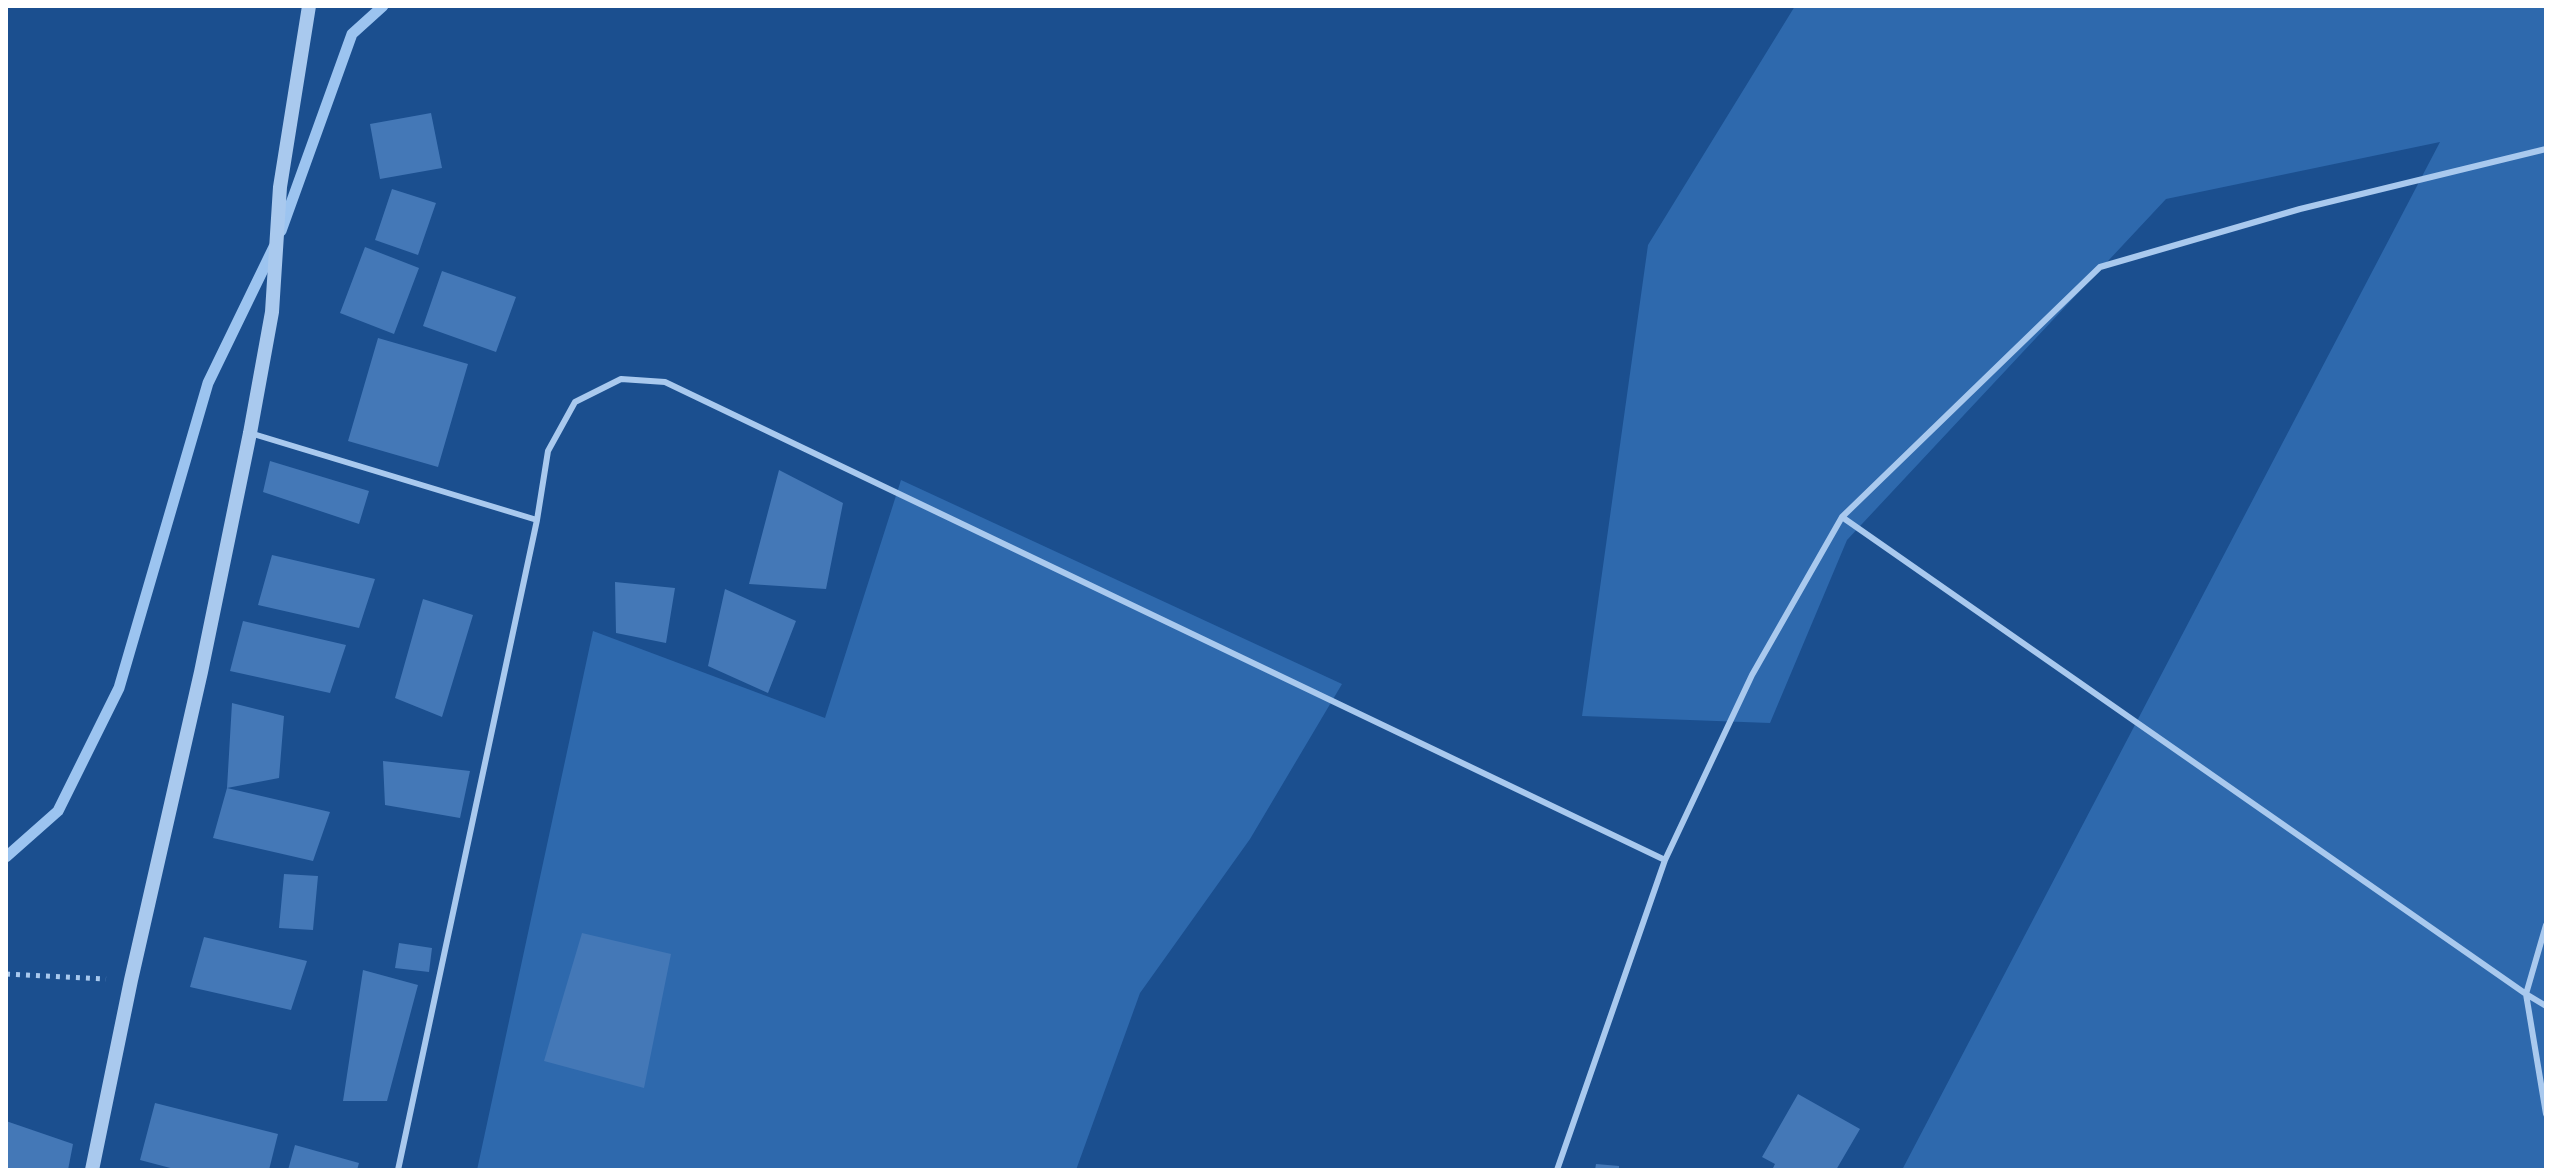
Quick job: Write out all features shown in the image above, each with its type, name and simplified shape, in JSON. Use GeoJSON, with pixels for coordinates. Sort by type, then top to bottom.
{"type":"FeatureCollection","features":[{"type":"Feature","properties":{"kind":"street"},"geometry":{"type":"LineString","coordinates":[[92,1170],[250,433],[272,312],[280,187],[309,6]]}},
{"type":"Feature","properties":{"kind":"lane"},"geometry":{"type":"LineString","coordinates":[[1557,1170],[1665,860],[1752,675],[1842,517],[2100,267],[2300,209],[2546,149]]}},
{"type":"Feature","properties":{"kind":"lane"},"geometry":{"type":"LineString","coordinates":[[398,1170],[537,520],[548,451],[575,402],[621,379],[665,382],[1665,860]]}},
{"type":"Feature","properties":{"kind":"lane"},"geometry":{"type":"LineString","coordinates":[[250,433],[537,520]]}},
{"type":"Feature","properties":{"kind":"lane"},"geometry":{"type":"LineString","coordinates":[[1842,517],[2546,1006]]}},
{"type":"Feature","properties":{"kind":"lane"},"geometry":{"type":"LineString","coordinates":[[2546,925],[2526,994],[2546,1114]]}},
{"type":"Feature","properties":{"kind":"path"},"geometry":{"type":"LineString","coordinates":[[6,974],[131,980]]}},
{"type":"Feature","properties":{"kind":"shaded area"},"geometry":{"type":"Polygon","coordinates":[[[1795,6],[2546,6],[2546,1170],[1902,1170],[2440,142],[2166,199],[1847,540],[1770,723],[1582,716],[1648,245],[1795,6]]]}},
{"type":"Feature","properties":{"kind":"shaded area"},"geometry":{"type":"Polygon","coordinates":[[[901,480],[1342,684],[1250,839],[1140,993],[1076,1170],[477,1170],[593,631],[825,718],[901,480]]]}},
{"type":"Feature","properties":{"kind":"building"},"geometry":{"type":"Polygon","coordinates":[[[431,113],[442,168],[380,179],[370,124],[431,113]]]}},
{"type":"Feature","properties":{"kind":"building"},"geometry":{"type":"Polygon","coordinates":[[[392,189],[436,203],[418,255],[375,240],[392,189]]]}},
{"type":"Feature","properties":{"kind":"building"},"geometry":{"type":"Polygon","coordinates":[[[365,247],[419,268],[394,334],[340,313],[365,247]]]}},
{"type":"Feature","properties":{"kind":"building"},"geometry":{"type":"Polygon","coordinates":[[[442,271],[516,297],[496,352],[423,326],[442,271]]]}},
{"type":"Feature","properties":{"kind":"building"},"geometry":{"type":"Polygon","coordinates":[[[378,338],[468,364],[438,467],[348,441],[378,338]]]}},
{"type":"Feature","properties":{"kind":"building"},"geometry":{"type":"Polygon","coordinates":[[[270,461],[369,491],[359,524],[263,492],[270,461]]]}},
{"type":"Feature","properties":{"kind":"building"},"geometry":{"type":"Polygon","coordinates":[[[779,470],[843,503],[826,589],[749,584],[779,470]]]}},
{"type":"Feature","properties":{"kind":"building"},"geometry":{"type":"Polygon","coordinates":[[[272,555],[375,579],[359,628],[258,605],[272,555]]]}},
{"type":"Feature","properties":{"kind":"building"},"geometry":{"type":"Polygon","coordinates":[[[615,582],[675,588],[666,643],[616,633],[615,582]]]}},
{"type":"Feature","properties":{"kind":"building"},"geometry":{"type":"Polygon","coordinates":[[[725,589],[796,621],[768,693],[708,666],[725,589]]]}},
{"type":"Feature","properties":{"kind":"building"},"geometry":{"type":"Polygon","coordinates":[[[423,599],[473,615],[442,717],[395,698],[423,599]]]}},
{"type":"Feature","properties":{"kind":"building"},"geometry":{"type":"Polygon","coordinates":[[[243,621],[346,645],[330,693],[230,671],[243,621]]]}},
{"type":"Feature","properties":{"kind":"building"},"geometry":{"type":"Polygon","coordinates":[[[232,703],[284,716],[279,778],[227,788],[232,703]]]}},
{"type":"Feature","properties":{"kind":"building"},"geometry":{"type":"Polygon","coordinates":[[[383,761],[470,771],[460,818],[385,805],[383,761]]]}},
{"type":"Feature","properties":{"kind":"building"},"geometry":{"type":"Polygon","coordinates":[[[227,788],[330,812],[313,861],[213,838],[227,788]]]}},
{"type":"Feature","properties":{"kind":"building"},"geometry":{"type":"Polygon","coordinates":[[[284,874],[318,876],[313,930],[279,928],[284,874]]]}},
{"type":"Feature","properties":{"kind":"building"},"geometry":{"type":"Polygon","coordinates":[[[582,933],[671,954],[644,1088],[544,1061],[582,933]]]}},
{"type":"Feature","properties":{"kind":"building"},"geometry":{"type":"Polygon","coordinates":[[[204,937],[307,961],[291,1010],[190,987],[204,937]]]}},
{"type":"Feature","properties":{"kind":"building"},"geometry":{"type":"Polygon","coordinates":[[[399,943],[432,948],[429,972],[395,968],[399,943]]]}},
{"type":"Feature","properties":{"kind":"building"},"geometry":{"type":"Polygon","coordinates":[[[363,970],[418,985],[387,1101],[343,1101],[363,970]]]}},
{"type":"Feature","properties":{"kind":"building"},"geometry":{"type":"Polygon","coordinates":[[[1798,1094],[1860,1129],[1836,1170],[1772,1170],[1775,1164],[1762,1157],[1798,1094]]]}},
{"type":"Feature","properties":{"kind":"building"},"geometry":{"type":"Polygon","coordinates":[[[155,1103],[278,1134],[269,1170],[178,1170],[140,1160],[155,1103]]]}},
{"type":"Feature","properties":{"kind":"building"},"geometry":{"type":"Polygon","coordinates":[[[6,1121],[73,1144],[68,1170],[6,1170],[6,1121]]]}},
{"type":"Feature","properties":{"kind":"building"},"geometry":{"type":"Polygon","coordinates":[[[295,1145],[359,1163],[357,1170],[288,1170],[295,1145]]]}},
{"type":"Feature","properties":{"kind":"building"},"geometry":{"type":"Polygon","coordinates":[[[1596,1164],[1619,1166],[1619,1170],[1595,1170],[1596,1164]]]}},
{"type":"Feature","properties":{"kind":"waterway"},"geometry":{"type":"LineString","coordinates":[[281,231],[352,34],[383,6]]}},
{"type":"Feature","properties":{"kind":"waterway"},"geometry":{"type":"LineString","coordinates":[[6,857],[58,811],[119,688],[208,383],[274,247]]}}]}
